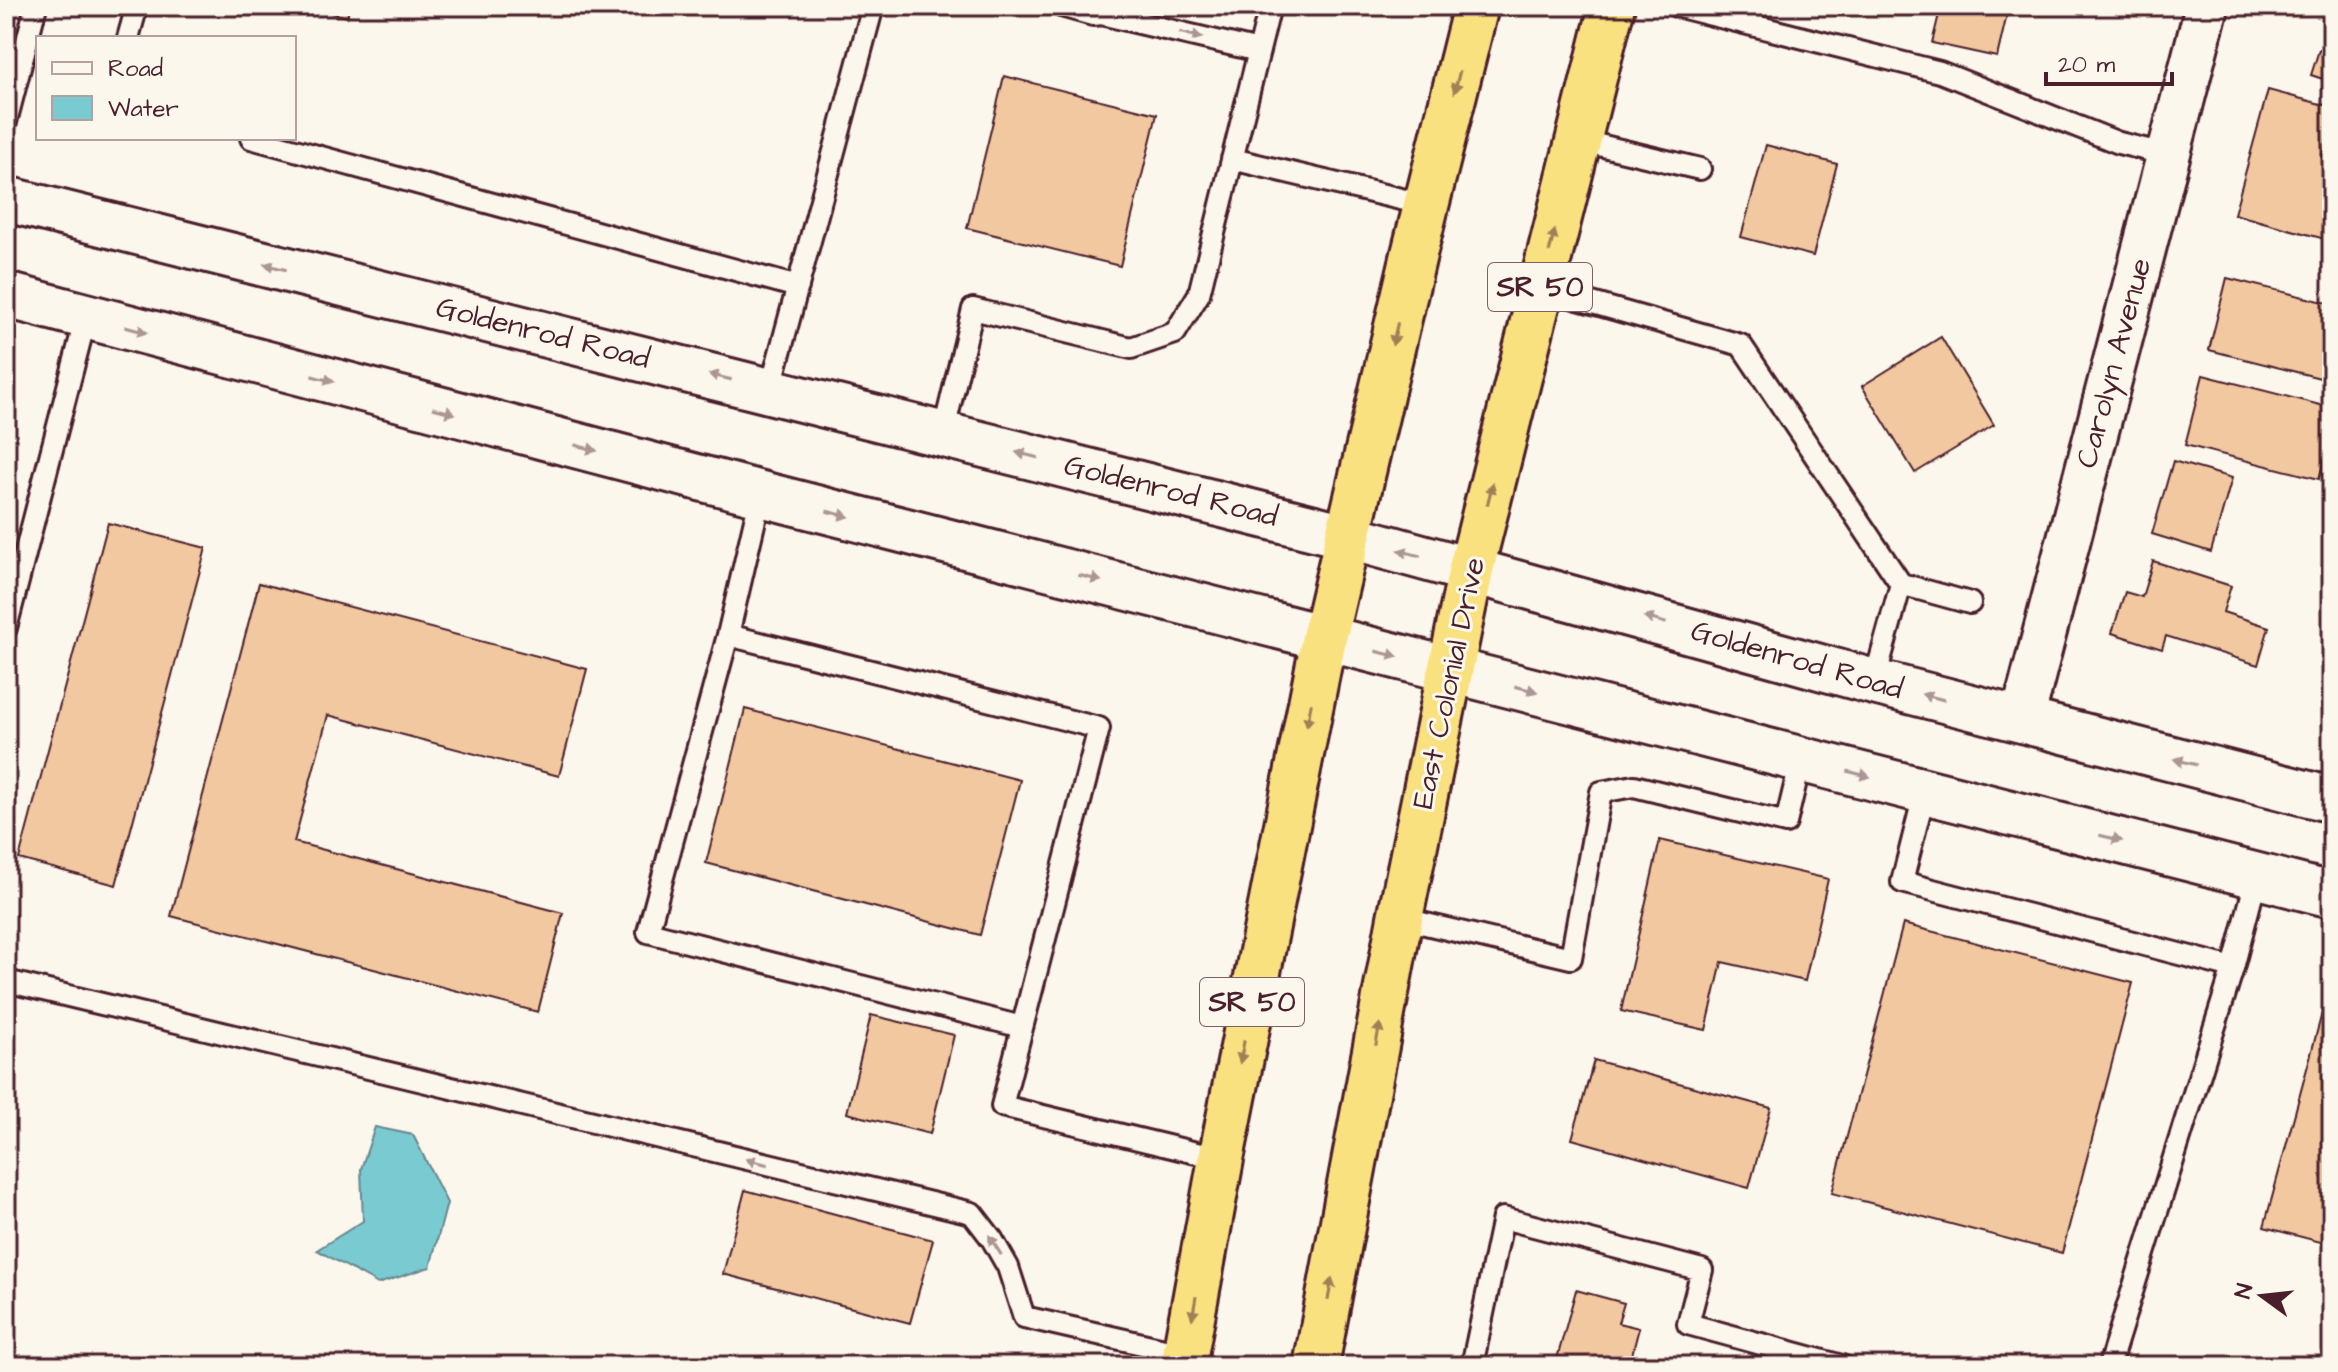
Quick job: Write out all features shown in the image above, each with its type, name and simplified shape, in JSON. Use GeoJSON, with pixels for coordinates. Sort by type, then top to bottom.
{"type":"FeatureCollection","features":[{"type":"Feature","properties":{"kind":"highway","name":"SR 50"},"geometry":{"type":"LineString","coordinates":[[1184,1360],[1324,638],[1346,536],[1476,6]]}},
{"type":"Feature","properties":{"kind":"highway","name":"East Colonial Drive"},"geometry":{"type":"LineString","coordinates":[[1316,1366],[1400,918],[1471,569],[1612,6]]}},
{"type":"Feature","properties":{"kind":"main road","name":"Goldenrod Road"},"geometry":{"type":"LineString","coordinates":[[6,199],[1346,536],[1874,682],[2332,800]]}},
{"type":"Feature","properties":{"kind":"main road"},"geometry":{"type":"LineString","coordinates":[[6,295],[761,494],[2332,895]]}},
{"type":"Feature","properties":{"kind":"street","name":"Carolyn Avenue"},"geometry":{"type":"LineString","coordinates":[[2022,720],[2207,6]]}},
{"type":"Feature","properties":{"kind":"lane"},"geometry":{"type":"LineString","coordinates":[[6,122],[36,6]]}},
{"type":"Feature","properties":{"kind":"lane"},"geometry":{"type":"LineString","coordinates":[[129,36],[137,6]]}},
{"type":"Feature","properties":{"kind":"lane"},"geometry":{"type":"LineString","coordinates":[[770,390],[873,6]]}},
{"type":"Feature","properties":{"kind":"lane"},"geometry":{"type":"LineString","coordinates":[[1061,6],[1259,51]]}},
{"type":"Feature","properties":{"kind":"lane"},"geometry":{"type":"LineString","coordinates":[[943,434],[973,309],[1131,348],[1175,333],[1199,294],[1270,6]]}},
{"type":"Feature","properties":{"kind":"lane"},"geometry":{"type":"LineString","coordinates":[[1676,6],[1940,72],[2119,143],[2168,155]]}},
{"type":"Feature","properties":{"kind":"lane"},"geometry":{"type":"LineString","coordinates":[[258,140],[798,287]]}},
{"type":"Feature","properties":{"kind":"lane"},"geometry":{"type":"LineString","coordinates":[[1578,140],[1700,169]]}},
{"type":"Feature","properties":{"kind":"lane"},"geometry":{"type":"LineString","coordinates":[[1232,159],[1426,205]]}},
{"type":"Feature","properties":{"kind":"lane"},"geometry":{"type":"LineString","coordinates":[[1539,288],[1741,345],[1901,584],[1970,603]]}},
{"type":"Feature","properties":{"kind":"lane"},"geometry":{"type":"LineString","coordinates":[[6,628],[86,317]]}},
{"type":"Feature","properties":{"kind":"lane"},"geometry":{"type":"LineString","coordinates":[[761,494],[728,635],[648,932],[1022,1027]]}},
{"type":"Feature","properties":{"kind":"lane"},"geometry":{"type":"LineString","coordinates":[[1874,682],[1901,584]]}},
{"type":"Feature","properties":{"kind":"lane"},"geometry":{"type":"LineString","coordinates":[[728,635],[1099,728],[1002,1106],[1221,1159]]}},
{"type":"Feature","properties":{"kind":"lane"},"geometry":{"type":"LineString","coordinates":[[1400,918],[1571,958],[1601,792],[1634,786],[1786,823],[1801,760]]}},
{"type":"Feature","properties":{"kind":"lane"},"geometry":{"type":"LineString","coordinates":[[1925,791],[1902,882],[2233,968]]}},
{"type":"Feature","properties":{"kind":"lane"},"geometry":{"type":"LineString","coordinates":[[2109,1366],[2233,968],[2257,876]]}},
{"type":"Feature","properties":{"kind":"lane"},"geometry":{"type":"LineString","coordinates":[[6,981],[972,1213],[1008,1267],[1024,1317],[1184,1360]]}},
{"type":"Feature","properties":{"kind":"lane"},"geometry":{"type":"LineString","coordinates":[[1472,1366],[1503,1218],[1702,1270],[1688,1324],[1842,1366]]}},
{"type":"Feature","properties":{"kind":"water"},"geometry":{"type":"Polygon","coordinates":[[[375,1127],[413,1135],[447,1203],[430,1267],[378,1284],[317,1250],[363,1221],[361,1169],[375,1127]]]}},
{"type":"Feature","properties":{"kind":"building"},"geometry":{"type":"Polygon","coordinates":[[[305,6],[350,6],[347,17],[305,6]]]}},
{"type":"Feature","properties":{"kind":"building"},"geometry":{"type":"Polygon","coordinates":[[[1941,6],[2009,6],[1997,57],[1932,43],[1941,6]]]}},
{"type":"Feature","properties":{"kind":"building"},"geometry":{"type":"Polygon","coordinates":[[[2319,50],[2332,54],[2332,82],[2311,75],[2319,50]]]}},
{"type":"Feature","properties":{"kind":"building"},"geometry":{"type":"Polygon","coordinates":[[[1004,76],[1157,114],[1120,266],[967,228],[1004,76]]]}},
{"type":"Feature","properties":{"kind":"building"},"geometry":{"type":"Polygon","coordinates":[[[2268,90],[2332,107],[2332,122],[2322,158],[2332,161],[2332,241],[2234,214],[2268,90]]]}},
{"type":"Feature","properties":{"kind":"building"},"geometry":{"type":"Polygon","coordinates":[[[1766,145],[1837,164],[1813,256],[1741,237],[1766,145]]]}},
{"type":"Feature","properties":{"kind":"building"},"geometry":{"type":"Polygon","coordinates":[[[2227,278],[2332,304],[2332,381],[2209,350],[2227,278]]]}},
{"type":"Feature","properties":{"kind":"building"},"geometry":{"type":"Polygon","coordinates":[[[1941,337],[1994,425],[1915,473],[1862,386],[1941,337]]]}},
{"type":"Feature","properties":{"kind":"building"},"geometry":{"type":"Polygon","coordinates":[[[2203,375],[2332,408],[2332,430],[2319,479],[2185,445],[2203,375]]]}},
{"type":"Feature","properties":{"kind":"building"},"geometry":{"type":"Polygon","coordinates":[[[2173,461],[2232,478],[2211,552],[2152,534],[2173,461]]]}},
{"type":"Feature","properties":{"kind":"building"},"geometry":{"type":"Polygon","coordinates":[[[108,523],[206,548],[116,885],[19,859],[108,523]]]}},
{"type":"Feature","properties":{"kind":"building"},"geometry":{"type":"Polygon","coordinates":[[[2153,561],[2231,586],[2223,612],[2269,627],[2258,665],[2166,636],[2162,649],[2112,633],[2125,592],[2142,597],[2153,561]]]}},
{"type":"Feature","properties":{"kind":"building"},"geometry":{"type":"Polygon","coordinates":[[[259,583],[587,669],[559,776],[328,715],[294,842],[563,913],[538,1012],[171,916],[259,583]]]}},
{"type":"Feature","properties":{"kind":"building"},"geometry":{"type":"Polygon","coordinates":[[[745,709],[1020,780],[980,935],[706,863],[745,709]]]}},
{"type":"Feature","properties":{"kind":"building"},"geometry":{"type":"Polygon","coordinates":[[[1660,840],[1828,879],[1805,981],[1722,962],[1706,1030],[1621,1011],[1660,840]]]}},
{"type":"Feature","properties":{"kind":"building"},"geometry":{"type":"Polygon","coordinates":[[[1903,924],[2133,983],[2062,1253],[1832,1193],[1903,924]]]}},
{"type":"Feature","properties":{"kind":"building"},"geometry":{"type":"Polygon","coordinates":[[[2328,991],[2332,992],[2332,1245],[2264,1227],[2328,991]]]}},
{"type":"Feature","properties":{"kind":"building"},"geometry":{"type":"Polygon","coordinates":[[[871,1015],[954,1035],[930,1134],[847,1113],[871,1015]]]}},
{"type":"Feature","properties":{"kind":"building"},"geometry":{"type":"Polygon","coordinates":[[[1594,1060],[1771,1108],[1749,1188],[1572,1139],[1594,1060]]]}},
{"type":"Feature","properties":{"kind":"building"},"geometry":{"type":"Polygon","coordinates":[[[745,1190],[933,1240],[910,1323],[723,1274],[745,1190]]]}},
{"type":"Feature","properties":{"kind":"building"},"geometry":{"type":"Polygon","coordinates":[[[1576,1290],[1624,1303],[1618,1323],[1639,1328],[1629,1366],[1555,1366],[1576,1290]]]}}]}
